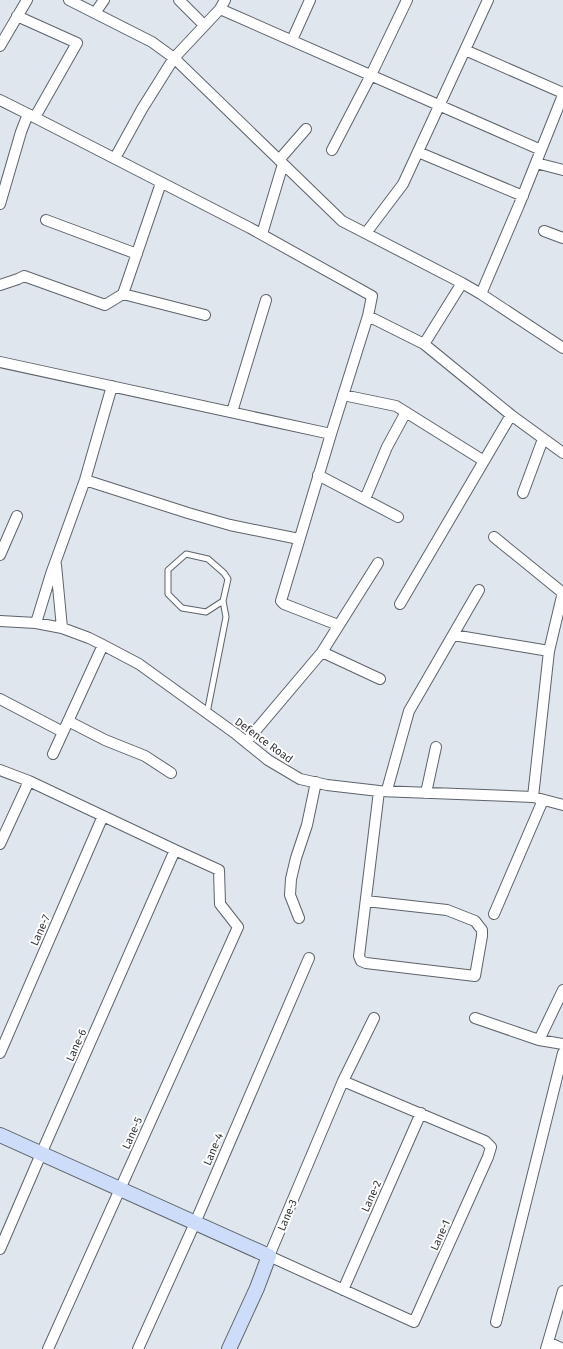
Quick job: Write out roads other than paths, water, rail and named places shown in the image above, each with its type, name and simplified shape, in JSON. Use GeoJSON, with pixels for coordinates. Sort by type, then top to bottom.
{"type":"FeatureCollection","features":[{"type":"Feature","properties":{"kind":"street"},"geometry":{"type":"LineString","coordinates":[[2,40],[27,0]]}},
{"type":"Feature","properties":{"kind":"street"},"geometry":{"type":"LineString","coordinates":[[69,0],[152,42],[174,58],[342,221],[462,283],[563,348]]}},
{"type":"Feature","properties":{"kind":"street"},"geometry":{"type":"LineString","coordinates":[[95,13],[104,0]]}},
{"type":"Feature","properties":{"kind":"street"},"geometry":{"type":"LineString","coordinates":[[179,0],[204,25]]}},
{"type":"Feature","properties":{"kind":"street"},"geometry":{"type":"LineString","coordinates":[[292,40],[310,0]]}},
{"type":"Feature","properties":{"kind":"street"},"geometry":{"type":"LineString","coordinates":[[332,150],[371,75],[407,0]]}},
{"type":"Feature","properties":{"kind":"street"},"geometry":{"type":"LineString","coordinates":[[366,233],[403,184],[488,0]]}},
{"type":"Feature","properties":{"kind":"street"},"geometry":{"type":"LineString","coordinates":[[115,158],[142,109],[174,58],[222,4],[292,40],[541,150]]}},
{"type":"Feature","properties":{"kind":"street"},"geometry":{"type":"LineString","coordinates":[[0,204],[21,132],[76,42],[17,16]]}},
{"type":"Feature","properties":{"kind":"street"},"geometry":{"type":"LineString","coordinates":[[465,50],[563,94],[523,196],[481,294]]}},
{"type":"Feature","properties":{"kind":"street"},"geometry":{"type":"LineString","coordinates":[[0,100],[262,234],[372,296],[368,316],[318,474],[281,601],[284,604],[338,625]]}},
{"type":"Feature","properties":{"kind":"street"},"geometry":{"type":"LineString","coordinates":[[262,234],[281,162],[306,129]]}},
{"type":"Feature","properties":{"kind":"street"},"geometry":{"type":"LineString","coordinates":[[418,152],[523,196]]}},
{"type":"Feature","properties":{"kind":"street"},"geometry":{"type":"LineString","coordinates":[[536,163],[563,170]]}},
{"type":"Feature","properties":{"kind":"street"},"geometry":{"type":"LineString","coordinates":[[0,285],[24,276],[108,305],[123,294],[162,182]]}},
{"type":"Feature","properties":{"kind":"street"},"geometry":{"type":"LineString","coordinates":[[46,220],[137,254]]}},
{"type":"Feature","properties":{"kind":"street"},"geometry":{"type":"LineString","coordinates":[[544,231],[563,238]]}},
{"type":"Feature","properties":{"kind":"street"},"geometry":{"type":"LineString","coordinates":[[424,344],[462,283]]}},
{"type":"Feature","properties":{"kind":"street"},"geometry":{"type":"LineString","coordinates":[[123,294],[205,315]]}},
{"type":"Feature","properties":{"kind":"street"},"geometry":{"type":"LineString","coordinates":[[232,412],[266,300]]}},
{"type":"Feature","properties":{"kind":"street"},"geometry":{"type":"LineString","coordinates":[[368,316],[424,344],[511,415],[563,452]]}},
{"type":"Feature","properties":{"kind":"street"},"geometry":{"type":"LineString","coordinates":[[0,362],[331,434]]}},
{"type":"Feature","properties":{"kind":"street"},"geometry":{"type":"LineString","coordinates":[[36,623],[85,480],[112,386]]}},
{"type":"Feature","properties":{"kind":"street"},"geometry":{"type":"LineString","coordinates":[[343,395],[396,406],[484,461]]}},
{"type":"Feature","properties":{"kind":"street"},"geometry":{"type":"LineString","coordinates":[[364,499],[387,447],[406,412]]}},
{"type":"Feature","properties":{"kind":"street"},"geometry":{"type":"LineString","coordinates":[[400,604],[511,415]]}},
{"type":"Feature","properties":{"kind":"street"},"geometry":{"type":"LineString","coordinates":[[523,493],[543,439]]}},
{"type":"Feature","properties":{"kind":"street"},"geometry":{"type":"LineString","coordinates":[[318,474],[398,516]]}},
{"type":"Feature","properties":{"kind":"street"},"geometry":{"type":"LineString","coordinates":[[85,480],[230,525],[299,539]]}},
{"type":"Feature","properties":{"kind":"street"},"geometry":{"type":"LineString","coordinates":[[0,555],[16,516]]}},
{"type":"Feature","properties":{"kind":"street"},"geometry":{"type":"LineString","coordinates":[[494,537],[563,592],[549,651],[538,798],[494,914]]}},
{"type":"Feature","properties":{"kind":"street"},"geometry":{"type":"LineString","coordinates":[[56,561],[62,628]]}},
{"type":"Feature","properties":{"kind":"street"},"geometry":{"type":"LineString","coordinates":[[246,742],[322,652],[378,563]]}},
{"type":"Feature","properties":{"kind":"street"},"geometry":{"type":"LineString","coordinates":[[366,901],[447,910],[475,921],[482,930],[482,936],[475,976],[366,963],[361,961],[359,956],[366,901],[383,790],[408,711],[479,590]]}},
{"type":"Feature","properties":{"kind":"street","name":"Defence Road"},"geometry":{"type":"LineString","coordinates":[[0,621],[36,623],[62,628],[103,645],[139,664],[246,742],[268,760],[300,779],[383,790],[538,798],[563,805]]}},
{"type":"Feature","properties":{"kind":"street"},"geometry":{"type":"LineString","coordinates":[[453,635],[549,651]]}},
{"type":"Feature","properties":{"kind":"street"},"geometry":{"type":"LineString","coordinates":[[53,754],[103,645]]}},
{"type":"Feature","properties":{"kind":"street"},"geometry":{"type":"LineString","coordinates":[[322,652],[380,679]]}},
{"type":"Feature","properties":{"kind":"street"},"geometry":{"type":"LineString","coordinates":[[0,699],[63,732]]}},
{"type":"Feature","properties":{"kind":"street"},"geometry":{"type":"LineString","coordinates":[[68,721],[105,740],[145,756],[171,773]]}},
{"type":"Feature","properties":{"kind":"street"},"geometry":{"type":"LineString","coordinates":[[426,793],[436,746]]}},
{"type":"Feature","properties":{"kind":"street"},"geometry":{"type":"LineString","coordinates":[[0,770],[28,781],[175,850]]}},
{"type":"Feature","properties":{"kind":"street"},"geometry":{"type":"LineString","coordinates":[[0,844],[28,781]]}},
{"type":"Feature","properties":{"kind":"street"},"geometry":{"type":"LineString","coordinates":[[299,918],[290,895],[291,879],[307,825],[316,782]]}},
{"type":"Feature","properties":{"kind":"street","name":"Lane-7"},"geometry":{"type":"LineString","coordinates":[[0,1053],[103,816]]}},
{"type":"Feature","properties":{"kind":"street","name":"Lane-5"},"geometry":{"type":"LineString","coordinates":[[48,1349],[238,927],[220,904],[219,870],[175,850]]}},
{"type":"Feature","properties":{"kind":"street","name":"Lane-6"},"geometry":{"type":"LineString","coordinates":[[0,1249],[175,850]]}},
{"type":"Feature","properties":{"kind":"street","name":"Lane-4"},"geometry":{"type":"LineString","coordinates":[[138,1349],[195,1223],[309,958]]}},
{"type":"Feature","properties":{"kind":"street"},"geometry":{"type":"LineString","coordinates":[[539,1040],[563,990]]}},
{"type":"Feature","properties":{"kind":"street","name":"Lane-3"},"geometry":{"type":"LineString","coordinates":[[229,1349],[257,1288],[343,1081],[374,1018]]}},
{"type":"Feature","properties":{"kind":"street"},"geometry":{"type":"LineString","coordinates":[[475,1018],[539,1040],[563,1044]]}},
{"type":"Feature","properties":{"kind":"street"},"geometry":{"type":"LineString","coordinates":[[496,1322],[563,1054]]}},
{"type":"Feature","properties":{"kind":"street"},"geometry":{"type":"LineString","coordinates":[[343,1081],[420,1113]]}},
{"type":"Feature","properties":{"kind":"street","name":"Lane-1"},"geometry":{"type":"LineString","coordinates":[[343,1290],[414,1322],[488,1157],[491,1147],[485,1140],[420,1113]]}},
{"type":"Feature","properties":{"kind":"street","name":"Lane-2"},"geometry":{"type":"LineString","coordinates":[[343,1290],[420,1113]]}},
{"type":"Feature","properties":{"kind":"street"},"geometry":{"type":"LineString","coordinates":[[0,1135],[343,1290]]}},
{"type":"Feature","properties":{"kind":"street"},"geometry":{"type":"LineString","coordinates":[[563,1291],[547,1346],[563,1349]]}},
{"type":"Feature","properties":{"kind":"lane"},"geometry":{"type":"LineString","coordinates":[[207,713],[226,617],[223,601],[228,579],[224,573],[208,559],[186,554],[168,570],[168,594],[182,608],[206,612],[223,601]]}}]}
